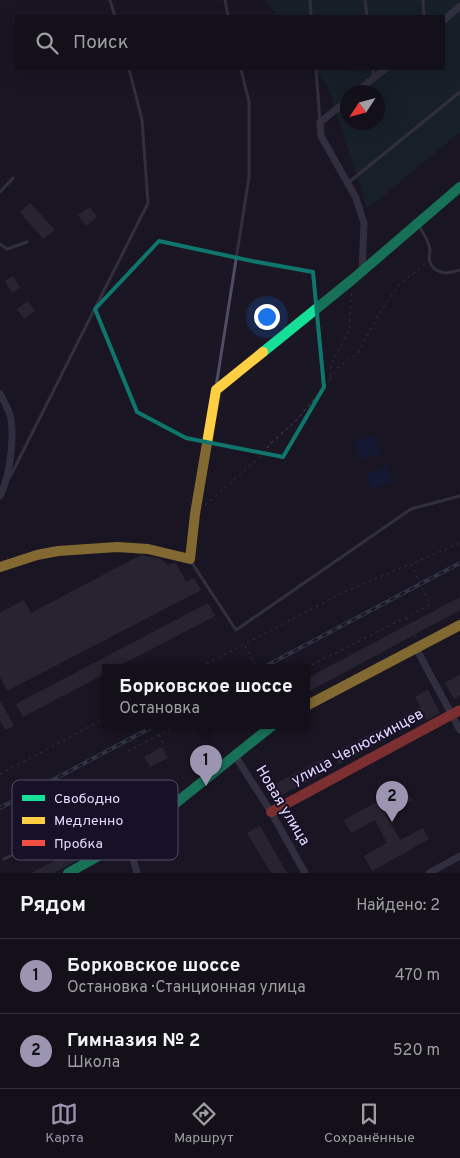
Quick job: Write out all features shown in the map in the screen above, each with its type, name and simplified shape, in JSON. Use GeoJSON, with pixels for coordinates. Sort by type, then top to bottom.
{"type":"FeatureCollection","features":[{"type":"Feature","properties":{"kind":"street"},"geometry":{"type":"LineString","coordinates":[[445,19],[460,6]]}},
{"type":"Feature","properties":{"kind":"street"},"geometry":{"type":"LineString","coordinates":[[365,85],[384,70]]}},
{"type":"Feature","properties":{"kind":"street"},"geometry":{"type":"LineString","coordinates":[[340,106],[320,122],[321,136],[356,198],[364,224],[362,272]]}},
{"type":"Feature","properties":{"kind":"street"},"geometry":{"type":"LineString","coordinates":[[0,567],[58,550],[117,547],[148,549],[190,559],[216,390],[362,272],[460,187]]}},
{"type":"Feature","properties":{"kind":"street"},"geometry":{"type":"LineString","coordinates":[[0,394],[11,418],[10,458],[6,485],[0,496]]}},
{"type":"Feature","properties":{"kind":"street"},"geometry":{"type":"LineString","coordinates":[[310,704],[460,625]]}},
{"type":"Feature","properties":{"kind":"street"},"geometry":{"type":"LineString","coordinates":[[418,647],[456,712],[460,730]]}},
{"type":"Feature","properties":{"kind":"street","name":"улица Челюскинцев"},"geometry":{"type":"LineString","coordinates":[[271,812],[456,712]]}},
{"type":"Feature","properties":{"kind":"street"},"geometry":{"type":"LineString","coordinates":[[178,801],[268,729]]}},
{"type":"Feature","properties":{"kind":"street","name":"Новая улица"},"geometry":{"type":"LineString","coordinates":[[234,754],[271,812],[304,873]]}},
{"type":"Feature","properties":{"kind":"street"},"geometry":{"type":"LineString","coordinates":[[429,873],[460,856]]}},
{"type":"Feature","properties":{"kind":"street"},"geometry":{"type":"LineString","coordinates":[[71,872],[92,860]]}},
{"type":"Feature","properties":{"kind":"street"},"geometry":{"type":"LineString","coordinates":[[133,860],[137,873]]}},
{"type":"Feature","properties":{"kind":"lane"},"geometry":{"type":"LineString","coordinates":[[110,0],[115,15]]}},
{"type":"Feature","properties":{"kind":"lane"},"geometry":{"type":"LineString","coordinates":[[225,0],[228,15]]}},
{"type":"Feature","properties":{"kind":"lane"},"geometry":{"type":"LineString","coordinates":[[310,0],[311,15]]}},
{"type":"Feature","properties":{"kind":"lane"},"geometry":{"type":"LineString","coordinates":[[366,0],[367,15]]}},
{"type":"Feature","properties":{"kind":"lane"},"geometry":{"type":"LineString","coordinates":[[423,0],[424,15]]}},
{"type":"Feature","properties":{"kind":"lane"},"geometry":{"type":"LineString","coordinates":[[6,485],[148,203],[142,120],[129,70]]}},
{"type":"Feature","properties":{"kind":"lane"},"geometry":{"type":"LineString","coordinates":[[216,390],[249,176],[249,102],[241,70]]}},
{"type":"Feature","properties":{"kind":"lane"},"geometry":{"type":"LineString","coordinates":[[316,70],[320,122]]}},
{"type":"Feature","properties":{"kind":"lane"},"geometry":{"type":"LineString","coordinates":[[372,70],[374,78]]}},
{"type":"Feature","properties":{"kind":"lane"},"geometry":{"type":"LineString","coordinates":[[348,183],[460,92]]}},
{"type":"Feature","properties":{"kind":"lane"},"geometry":{"type":"LineString","coordinates":[[0,192],[13,178]]}},
{"type":"Feature","properties":{"kind":"lane"},"geometry":{"type":"LineString","coordinates":[[418,224],[425,234],[430,250],[429,260],[434,269],[441,273],[460,270]]}},
{"type":"Feature","properties":{"kind":"lane"},"geometry":{"type":"LineString","coordinates":[[0,244],[7,249],[27,242]]}},
{"type":"Feature","properties":{"kind":"lane"},"geometry":{"type":"LineString","coordinates":[[190,559],[236,630],[411,509],[460,496]]}},
{"type":"Feature","properties":{"kind":"lane"},"geometry":{"type":"LineString","coordinates":[[4,860],[12,856]]}},
{"type":"Feature","properties":{"kind":"path"},"geometry":{"type":"LineString","coordinates":[[196,514],[259,458],[295,422],[330,380],[336,369],[358,353],[378,316],[398,286],[429,260]]}},
{"type":"Feature","properties":{"kind":"path"},"geometry":{"type":"LineString","coordinates":[[330,380],[331,364],[349,330],[353,279]]}},
{"type":"Feature","properties":{"kind":"path"},"geometry":{"type":"LineString","coordinates":[[207,664],[344,592],[460,543]]}},
{"type":"Feature","properties":{"kind":"path"},"geometry":{"type":"LineString","coordinates":[[310,666],[430,605],[410,564]]}},
{"type":"Feature","properties":{"kind":"path"},"geometry":{"type":"LineString","coordinates":[[405,617],[418,647]]}},
{"type":"Feature","properties":{"kind":"path"},"geometry":{"type":"LineString","coordinates":[[244,645],[254,664]]}},
{"type":"Feature","properties":{"kind":"path"},"geometry":{"type":"LineString","coordinates":[[0,774],[102,720]]}},
{"type":"Feature","properties":{"kind":"path"},"geometry":{"type":"LineString","coordinates":[[128,751],[170,729]]}},
{"type":"Feature","properties":{"kind":"path"},"geometry":{"type":"LineString","coordinates":[[159,735],[165,747]]}},
{"type":"Feature","properties":{"kind":"highlighted area"},"geometry":{"type":"Polygon","coordinates":[[[159,241],[313,272],[324,387],[283,457],[186,438],[137,412],[95,309],[159,241]]]}},
{"type":"Feature","properties":{"kind":"green space"},"geometry":{"type":"Polygon","coordinates":[[[265,0],[460,0],[460,132],[367,209],[342,130],[385,130],[385,85],[340,85],[340,124],[329,89],[316,70],[445,70],[445,15],[276,15],[265,0]]]}},
{"type":"Feature","properties":{"kind":"water"},"geometry":{"type":"Polygon","coordinates":[[[373,434],[381,453],[362,460],[353,443],[373,434]]]}},
{"type":"Feature","properties":{"kind":"water"},"geometry":{"type":"Polygon","coordinates":[[[388,464],[391,482],[371,490],[367,474],[388,464]]]}},
{"type":"Feature","properties":{"kind":"building"},"geometry":{"type":"Polygon","coordinates":[[[30,203],[55,230],[43,239],[20,212],[30,203]]]}},
{"type":"Feature","properties":{"kind":"building"},"geometry":{"type":"Polygon","coordinates":[[[90,207],[97,217],[86,226],[78,215],[90,207]]]}},
{"type":"Feature","properties":{"kind":"building"},"geometry":{"type":"Polygon","coordinates":[[[13,276],[20,288],[12,293],[5,281],[13,276]]]}},
{"type":"Feature","properties":{"kind":"building"},"geometry":{"type":"Polygon","coordinates":[[[28,301],[35,311],[24,319],[17,309],[28,301]]]}},
{"type":"Feature","properties":{"kind":"building"},"geometry":{"type":"Polygon","coordinates":[[[141,555],[161,559],[168,565],[176,563],[186,582],[194,578],[201,590],[7,691],[0,677],[0,613],[24,600],[31,613],[141,555]]]}},
{"type":"Feature","properties":{"kind":"building"},"geometry":{"type":"Polygon","coordinates":[[[460,597],[460,610],[310,691],[310,677],[460,597]]]}},
{"type":"Feature","properties":{"kind":"building"},"geometry":{"type":"Polygon","coordinates":[[[208,603],[215,616],[123,664],[102,664],[102,675],[23,717],[16,704],[208,603]]]}},
{"type":"Feature","properties":{"kind":"building"},"geometry":{"type":"Polygon","coordinates":[[[460,674],[460,695],[454,699],[445,683],[460,674]]]}},
{"type":"Feature","properties":{"kind":"building"},"geometry":{"type":"Polygon","coordinates":[[[428,690],[440,713],[427,720],[426,718],[339,764],[334,753],[421,707],[415,697],[428,690]]]}},
{"type":"Feature","properties":{"kind":"building"},"geometry":{"type":"Polygon","coordinates":[[[0,700],[14,726],[5,730],[0,720],[0,700]]]}},
{"type":"Feature","properties":{"kind":"building"},"geometry":{"type":"Polygon","coordinates":[[[162,747],[168,758],[150,767],[144,757],[162,747]]]}},
{"type":"Feature","properties":{"kind":"building"},"geometry":{"type":"Polygon","coordinates":[[[324,758],[330,770],[272,800],[266,789],[324,758]]]}},
{"type":"Feature","properties":{"kind":"building"},"geometry":{"type":"Polygon","coordinates":[[[404,787],[412,800],[385,814],[400,840],[423,828],[429,839],[372,871],[364,856],[387,843],[375,820],[351,833],[344,820],[404,787]]]}},
{"type":"Feature","properties":{"kind":"building"},"geometry":{"type":"Polygon","coordinates":[[[260,826],[287,873],[271,873],[247,833],[260,826]]]}},
{"type":"Feature","properties":{"kind":"building"},"geometry":{"type":"Polygon","coordinates":[[[56,860],[77,860],[54,873],[31,873],[56,860]]]}},
{"type":"Feature","properties":{"kind":"railway"},"geometry":{"type":"LineString","coordinates":[[270,664],[460,563]]}},
{"type":"Feature","properties":{"kind":"railway"},"geometry":{"type":"LineString","coordinates":[[53,780],[148,729]]}},
{"type":"Feature","properties":{"kind":"railway"},"geometry":{"type":"LineString","coordinates":[[0,808],[12,802]]}},
{"type":"Feature","properties":{"kind":"traffic: fast"},"geometry":{"type":"LineString","coordinates":[[263,352],[353,279],[460,187]]}},
{"type":"Feature","properties":{"kind":"traffic: fast"},"geometry":{"type":"LineString","coordinates":[[178,801],[268,729]]}},
{"type":"Feature","properties":{"kind":"traffic: fast"},"geometry":{"type":"LineString","coordinates":[[68,873],[91,860]]}},
{"type":"Feature","properties":{"kind":"traffic: slow"},"geometry":{"type":"LineString","coordinates":[[0,567],[37,555],[58,551],[117,547],[148,549],[190,559],[195,514],[216,390],[263,352]]}},
{"type":"Feature","properties":{"kind":"traffic: slow"},"geometry":{"type":"LineString","coordinates":[[310,704],[460,625]]}},
{"type":"Feature","properties":{"kind":"traffic: jam"},"geometry":{"type":"LineString","coordinates":[[271,812],[460,710]]}},
{"type":"Feature","properties":{"kind":"place","name":"Борковское шоссе"},"geometry":{"type":"Point","coordinates":[206,786]}},
{"type":"Feature","properties":{"kind":"place","name":"Гимназия № 2"},"geometry":{"type":"Point","coordinates":[392,822]}}]}
